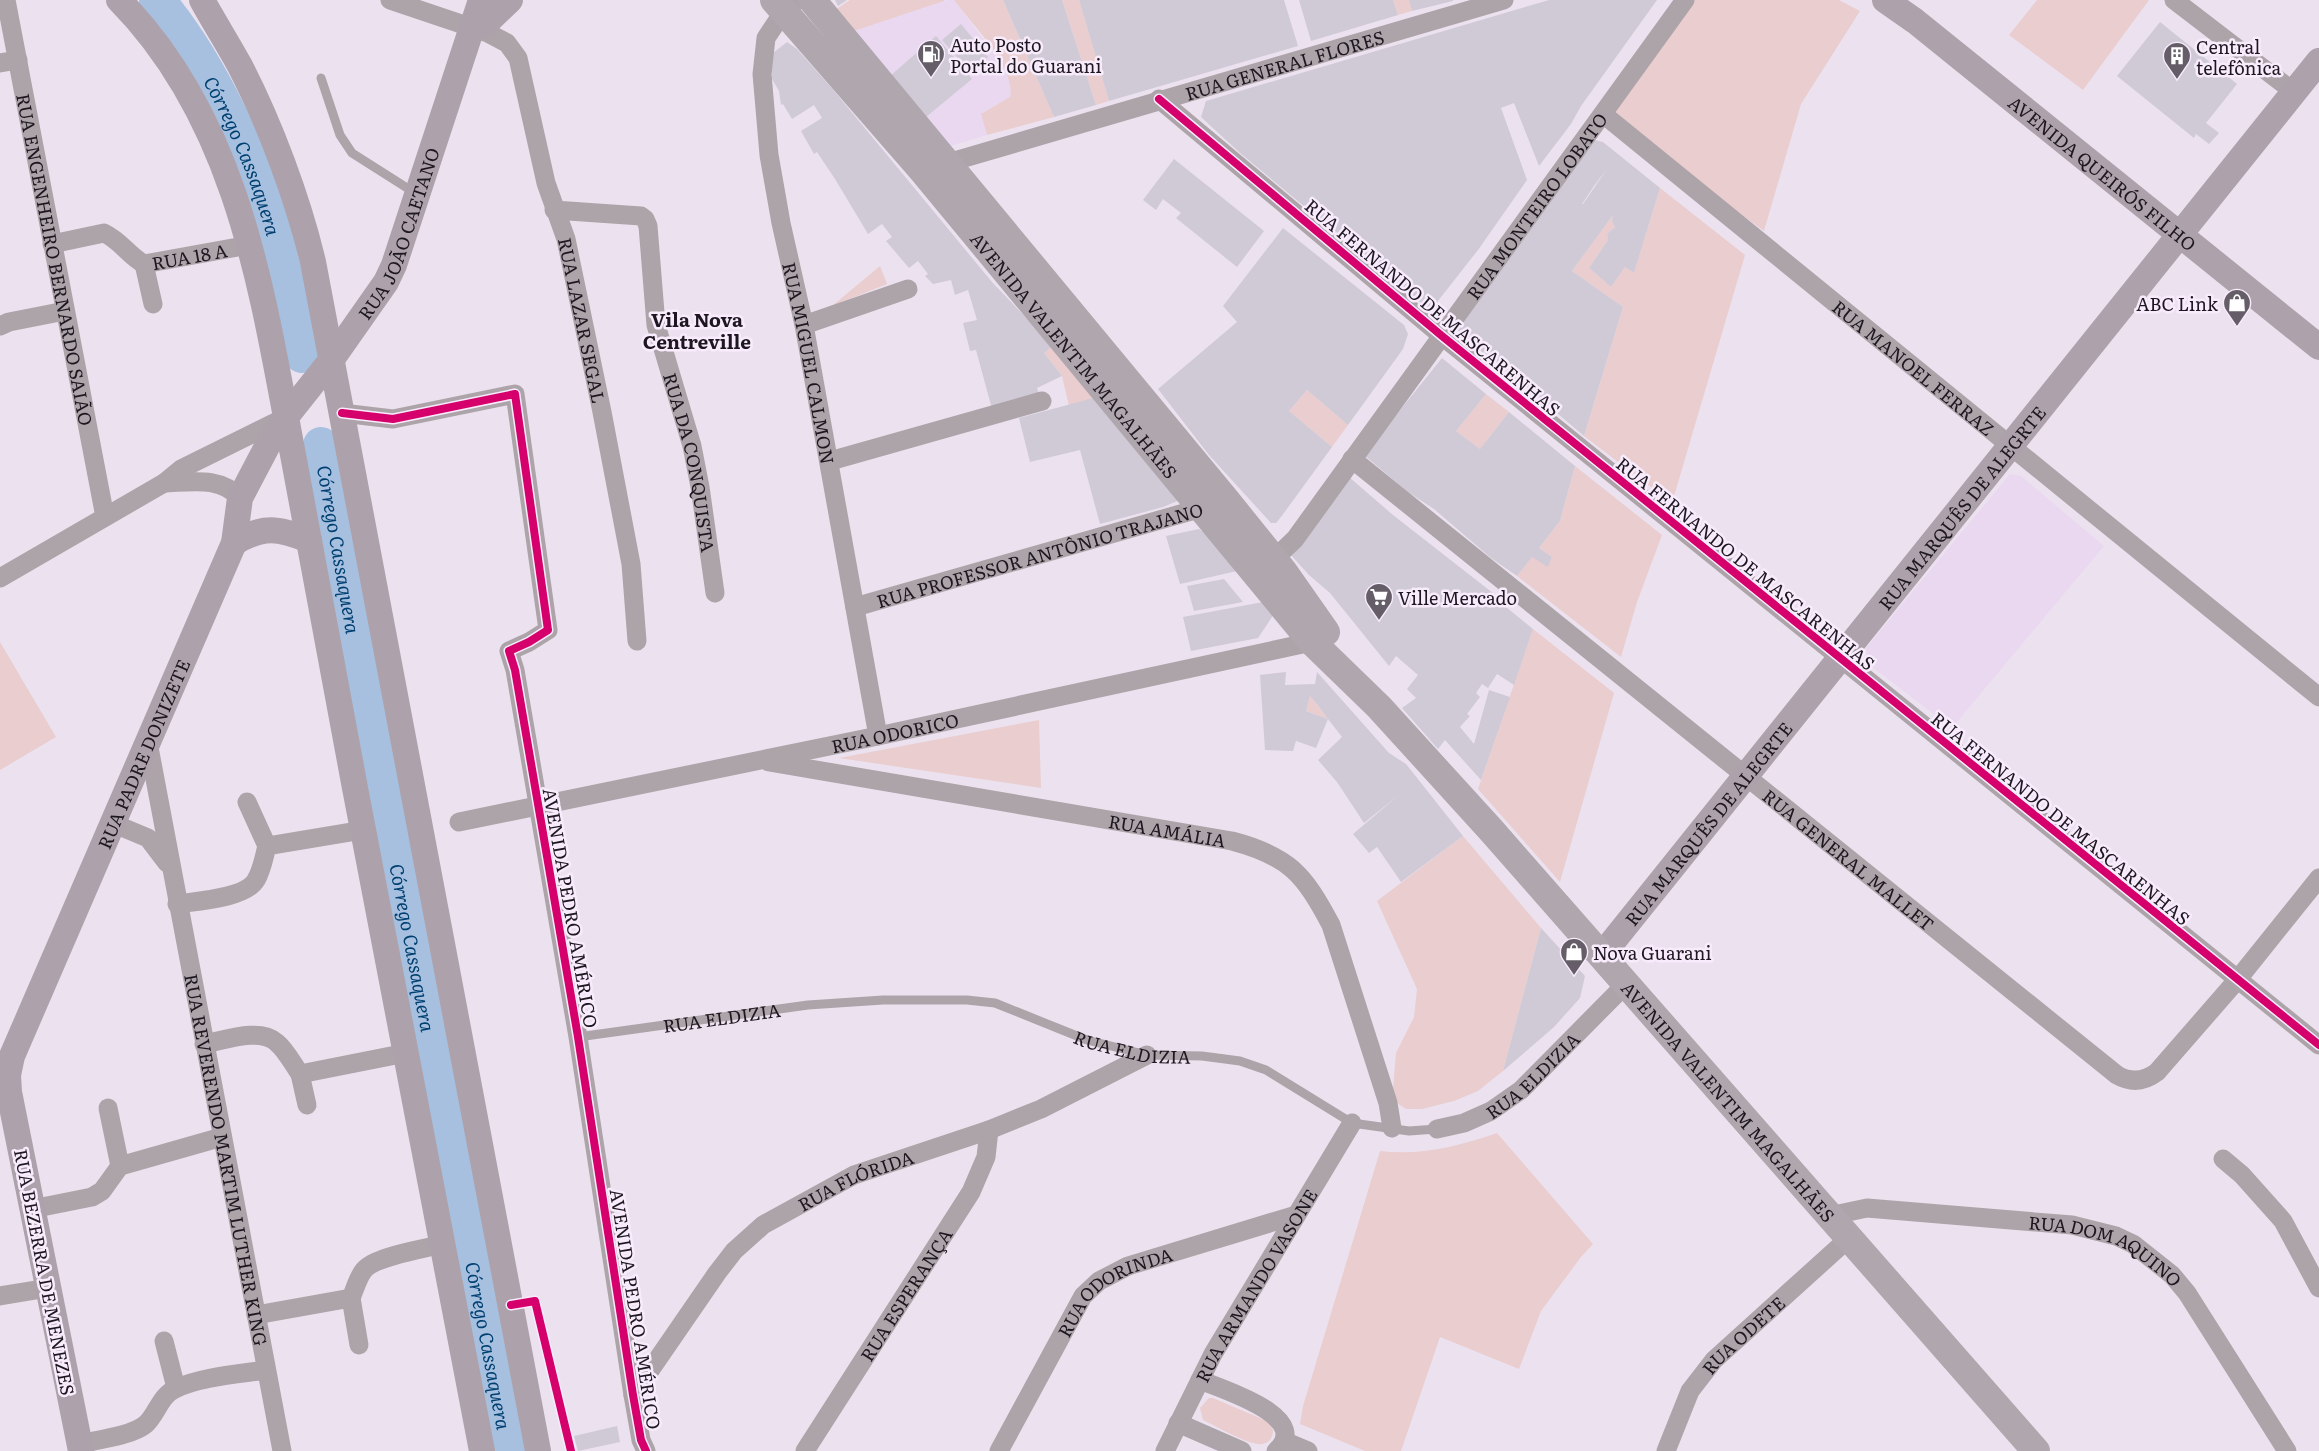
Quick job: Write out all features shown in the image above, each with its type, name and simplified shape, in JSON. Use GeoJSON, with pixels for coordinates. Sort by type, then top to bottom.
{"type":"FeatureCollection","features":[{"type":"Feature","properties":{"kind":"main road"},"geometry":{"type":"LineString","coordinates":[[119,0],[178,77],[206,125],[222,160],[249,245],[286,417],[482,1451]]}},
{"type":"Feature","properties":{"kind":"main road"},"geometry":{"type":"LineString","coordinates":[[202,0],[240,66],[293,193],[313,262],[538,1451]]}},
{"type":"Feature","properties":{"kind":"main road","name":"RUA JOÃO CAETANO"},"geometry":{"type":"LineString","coordinates":[[286,417],[332,359],[386,282],[394,265],[473,29],[480,0]]}},
{"type":"Feature","properties":{"kind":"main road"},"geometry":{"type":"LineString","coordinates":[[473,29],[485,24],[510,0]]}},
{"type":"Feature","properties":{"kind":"main road","name":"AVENIDA VALENTIM MAGALHÃES"},"geometry":{"type":"LineString","coordinates":[[812,0],[934,166]]}},
{"type":"Feature","properties":{"kind":"main road","name":"AVENIDA QUEIRÓS FILHO"},"geometry":{"type":"LineString","coordinates":[[1885,0],[1915,20],[2319,347]]}},
{"type":"Feature","properties":{"kind":"main road","name":"AVENIDA VALENTIM MAGALHÃES"},"geometry":{"type":"LineString","coordinates":[[785,4],[934,166],[1264,565],[1321,640],[1602,954],[1626,984],[2036,1451]]}},
{"type":"Feature","properties":{"kind":"main road","name":"RUA MARQUÊS DE ALEGRTE"},"geometry":{"type":"LineString","coordinates":[[1602,954],[2319,61]]}},
{"type":"Feature","properties":{"kind":"main road","name":"RUA PADRE DONIZETE"},"geometry":{"type":"LineString","coordinates":[[5,1091],[12,1056],[147,740],[234,543],[240,498],[271,439],[286,417]]}},
{"type":"Feature","properties":{"kind":"main road"},"geometry":{"type":"LineString","coordinates":[[234,543],[262,530],[290,532],[309,540]]}},
{"type":"Feature","properties":{"kind":"main road","name":"RUA BEZERRA DE MENEZES"},"geometry":{"type":"LineString","coordinates":[[5,1091],[32,1209],[80,1448]]}},
{"type":"Feature","properties":{"kind":"street","name":"RUA ENGENHEIRO BERNARDO SAIÃO"},"geometry":{"type":"LineString","coordinates":[[6,0],[9,62],[52,244],[105,517]]}},
{"type":"Feature","properties":{"kind":"street","name":"RUA LAZAR SEGAL"},"geometry":{"type":"LineString","coordinates":[[390,0],[488,33],[507,43],[518,58],[554,210],[566,239],[628,545],[637,641]]}},
{"type":"Feature","properties":{"kind":"street","name":"RUA GENERAL FLORES"},"geometry":{"type":"LineString","coordinates":[[934,166],[1504,0]]}},
{"type":"Feature","properties":{"kind":"street","name":"RUA MONTEIRO LOBATO"},"geometry":{"type":"LineString","coordinates":[[1264,565],[1295,539],[1685,0]]}},
{"type":"Feature","properties":{"kind":"street"},"geometry":{"type":"LineString","coordinates":[[2174,0],[2294,92]]}},
{"type":"Feature","properties":{"kind":"street","name":"RUA MIGUEL CALMON"},"geometry":{"type":"LineString","coordinates":[[785,4],[766,38],[762,74],[769,155],[781,223],[804,325],[830,461],[878,736]]}},
{"type":"Feature","properties":{"kind":"street","name":"RUA FERNANDO DE MASCARENHAS"},"geometry":{"type":"LineString","coordinates":[[1159,99],[1442,336],[2319,1045]]}},
{"type":"Feature","properties":{"kind":"street","name":"RUA MANOEL FERRAZ"},"geometry":{"type":"LineString","coordinates":[[1603,114],[2319,697]]}},
{"type":"Feature","properties":{"kind":"street","name":"RUA DA CONQUISTA"},"geometry":{"type":"LineString","coordinates":[[554,210],[641,216],[646,219],[656,325],[692,446],[715,593]]}},
{"type":"Feature","properties":{"kind":"street","name":"RUA 18 A"},"geometry":{"type":"LineString","coordinates":[[52,244],[104,233],[120,242],[137,260],[144,264],[249,245]]}},
{"type":"Feature","properties":{"kind":"street"},"geometry":{"type":"LineString","coordinates":[[144,264],[153,304]]}},
{"type":"Feature","properties":{"kind":"street"},"geometry":{"type":"LineString","coordinates":[[804,325],[908,289]]}},
{"type":"Feature","properties":{"kind":"street"},"geometry":{"type":"LineString","coordinates":[[0,326],[9,322],[65,311]]}},
{"type":"Feature","properties":{"kind":"street","name":"AVENIDA PEDRO AMÉRICO"},"geometry":{"type":"LineString","coordinates":[[342,412],[393,419],[515,394],[548,630],[529,642],[509,650],[515,670],[578,1037],[633,1395],[641,1440],[646,1451]]}},
{"type":"Feature","properties":{"kind":"street"},"geometry":{"type":"LineString","coordinates":[[830,461],[1042,401]]}},
{"type":"Feature","properties":{"kind":"street"},"geometry":{"type":"LineString","coordinates":[[0,578],[164,483],[181,469],[286,417]]}},
{"type":"Feature","properties":{"kind":"street","name":"RUA GENERAL MALLET"},"geometry":{"type":"LineString","coordinates":[[1352,459],[2117,1075],[2127,1080],[2139,1080],[2149,1078],[2157,1072],[2238,979]]}},
{"type":"Feature","properties":{"kind":"street"},"geometry":{"type":"LineString","coordinates":[[164,483],[214,482],[226,486],[240,498]]}},
{"type":"Feature","properties":{"kind":"street","name":"RUA PROFESSOR ANTÔNIO TRAJANO"},"geometry":{"type":"LineString","coordinates":[[855,607],[1214,504]]}},
{"type":"Feature","properties":{"kind":"street","name":"RUA ODORICO"},"geometry":{"type":"LineString","coordinates":[[459,822],[878,736],[1321,640]]}},
{"type":"Feature","properties":{"kind":"street","name":"RUA REVERENDO MARTIM LUTHER KING"},"geometry":{"type":"LineString","coordinates":[[147,740],[282,1451]]}},
{"type":"Feature","properties":{"kind":"street","name":"RUA AMÁLIA"},"geometry":{"type":"LineString","coordinates":[[758,760],[1232,841],[1279,857],[1299,874],[1317,899],[1331,925],[1388,1103],[1392,1128]]}},
{"type":"Feature","properties":{"kind":"street"},"geometry":{"type":"LineString","coordinates":[[177,904],[235,894],[249,888],[257,879],[267,846],[247,802]]}},
{"type":"Feature","properties":{"kind":"street","name":"RUA REVERENDO MARTIM LUTHER KING"},"geometry":{"type":"LineString","coordinates":[[112,823],[148,838],[170,868]]}},
{"type":"Feature","properties":{"kind":"street"},"geometry":{"type":"LineString","coordinates":[[267,846],[363,830]]}},
{"type":"Feature","properties":{"kind":"street"},"geometry":{"type":"LineString","coordinates":[[2238,979],[2319,878]]}},
{"type":"Feature","properties":{"kind":"street","name":"RUA ELDIZIA"},"geometry":{"type":"LineString","coordinates":[[1437,1129],[1464,1123],[1491,1111],[1521,1090],[1626,984]]}},
{"type":"Feature","properties":{"kind":"street"},"geometry":{"type":"LineString","coordinates":[[204,1044],[256,1036],[265,1037],[278,1043],[300,1074],[307,1105]]}},
{"type":"Feature","properties":{"kind":"street"},"geometry":{"type":"LineString","coordinates":[[300,1074],[406,1053]]}},
{"type":"Feature","properties":{"kind":"street","name":"RUA FLÓRIDA"},"geometry":{"type":"LineString","coordinates":[[633,1395],[717,1273],[734,1251],[763,1225],[854,1175],[989,1130],[1041,1109],[1147,1055]]}},
{"type":"Feature","properties":{"kind":"street"},"geometry":{"type":"LineString","coordinates":[[108,1108],[120,1166]]}},
{"type":"Feature","properties":{"kind":"street","name":"RUA ARMANDO VASONE"},"geometry":{"type":"LineString","coordinates":[[1165,1451],[1200,1380],[1296,1214],[1352,1122]]}},
{"type":"Feature","properties":{"kind":"street","name":"RUA ESPERANÇA"},"geometry":{"type":"LineString","coordinates":[[805,1451],[971,1192],[986,1157],[989,1130]]}},
{"type":"Feature","properties":{"kind":"street"},"geometry":{"type":"LineString","coordinates":[[32,1209],[92,1197],[102,1191],[120,1166],[222,1137]]}},
{"type":"Feature","properties":{"kind":"street"},"geometry":{"type":"LineString","coordinates":[[2223,1159],[2242,1175],[2283,1221],[2319,1288]]}},
{"type":"Feature","properties":{"kind":"street","name":"RUA DOM AQUINO"},"geometry":{"type":"LineString","coordinates":[[1829,1216],[1866,1208],[2072,1225],[2116,1236],[2133,1244],[2166,1270],[2187,1292],[2287,1451]]}},
{"type":"Feature","properties":{"kind":"street","name":"RUA ODORINDA"},"geometry":{"type":"LineString","coordinates":[[999,1451],[1083,1296],[1092,1285],[1128,1266],[1296,1214]]}},
{"type":"Feature","properties":{"kind":"street","name":"RUA ODETE"},"geometry":{"type":"LineString","coordinates":[[1666,1451],[1690,1391],[1714,1360],[1849,1238]]}},
{"type":"Feature","properties":{"kind":"street"},"geometry":{"type":"LineString","coordinates":[[359,1345],[351,1298],[363,1272],[368,1266],[384,1259],[442,1244]]}},
{"type":"Feature","properties":{"kind":"street"},"geometry":{"type":"LineString","coordinates":[[0,1296],[48,1288]]}},
{"type":"Feature","properties":{"kind":"street"},"geometry":{"type":"LineString","coordinates":[[256,1316],[351,1298]]}},
{"type":"Feature","properties":{"kind":"street"},"geometry":{"type":"LineString","coordinates":[[164,1341],[176,1388]]}},
{"type":"Feature","properties":{"kind":"street"},"geometry":{"type":"LineString","coordinates":[[80,1448],[138,1430],[149,1421],[162,1401],[176,1388],[197,1382],[266,1370]]}},
{"type":"Feature","properties":{"kind":"street"},"geometry":{"type":"LineString","coordinates":[[1200,1380],[1273,1412],[1282,1423],[1280,1446],[1308,1451]]}},
{"type":"Feature","properties":{"kind":"street"},"geometry":{"type":"LineString","coordinates":[[1178,1424],[1242,1451]]}},
{"type":"Feature","properties":{"kind":"lane"},"geometry":{"type":"LineString","coordinates":[[321,78],[340,135],[352,153],[417,194]]}},
{"type":"Feature","properties":{"kind":"lane","name":"RUA ELDIZIA"},"geometry":{"type":"LineString","coordinates":[[578,1037],[808,1005],[883,1000],[967,1000],[995,1003],[1087,1040],[1147,1055],[1202,1056],[1240,1062],[1266,1070],[1352,1122],[1409,1131],[1437,1129]]}},
{"type":"Feature","properties":{"kind":"lane"},"geometry":{"type":"LineString","coordinates":[[510,1304],[535,1301],[571,1451]]}},
{"type":"Feature","properties":{"kind":"shaded area"},"geometry":{"type":"Polygon","coordinates":[[[850,0],[944,1],[851,32],[835,10],[850,0]]]}},
{"type":"Feature","properties":{"kind":"shaded area"},"geometry":{"type":"Polygon","coordinates":[[[947,0],[954,0],[1007,71],[1012,88],[1010,97],[981,114],[987,135],[944,148],[851,32],[947,0]]]}},
{"type":"Feature","properties":{"kind":"shaded area"},"geometry":{"type":"Polygon","coordinates":[[[954,0],[1003,0],[1054,117],[987,135],[981,114],[1010,97],[1010,86],[1000,60],[991,46],[954,0]]]}},
{"type":"Feature","properties":{"kind":"shaded area"},"geometry":{"type":"Polygon","coordinates":[[[1062,0],[1079,0],[1109,101],[1096,105],[1062,0]]]}},
{"type":"Feature","properties":{"kind":"shaded area"},"geometry":{"type":"Polygon","coordinates":[[[1393,0],[1409,0],[1412,11],[1398,15],[1393,0]]]}},
{"type":"Feature","properties":{"kind":"shaded area"},"geometry":{"type":"Polygon","coordinates":[[[1685,0],[1839,0],[1860,11],[1801,104],[1764,231],[1603,114],[1685,0]]]}},
{"type":"Feature","properties":{"kind":"shaded area"},"geometry":{"type":"Polygon","coordinates":[[[2037,0],[2149,0],[2083,90],[2009,35],[2037,0]]]}},
{"type":"Feature","properties":{"kind":"shaded area"},"geometry":{"type":"Polygon","coordinates":[[[1660,188],[1745,255],[1672,503],[1584,436],[1623,307],[1572,271],[1613,215],[1612,221],[1615,227],[1607,234],[1608,240],[1589,268],[1611,287],[1625,267],[1634,273],[1660,188]]]}},
{"type":"Feature","properties":{"kind":"shaded area"},"geometry":{"type":"Polygon","coordinates":[[[880,266],[887,284],[832,306],[880,266]]]}},
{"type":"Feature","properties":{"kind":"shaded area"},"geometry":{"type":"Polygon","coordinates":[[[1053,346],[1097,397],[1069,406],[1062,376],[1044,353],[1053,346]]]}},
{"type":"Feature","properties":{"kind":"shaded area"},"geometry":{"type":"Polygon","coordinates":[[[1307,390],[1348,425],[1332,447],[1289,411],[1307,390]]]}},
{"type":"Feature","properties":{"kind":"shaded area"},"geometry":{"type":"Polygon","coordinates":[[[1486,394],[1509,412],[1480,449],[1456,431],[1486,394]]]}},
{"type":"Feature","properties":{"kind":"shaded area"},"geometry":{"type":"Polygon","coordinates":[[[1575,466],[1662,535],[1637,602],[1621,657],[1517,576],[1532,557],[1548,566],[1552,557],[1539,548],[1560,521],[1575,466]]]}},
{"type":"Feature","properties":{"kind":"shaded area"},"geometry":{"type":"Polygon","coordinates":[[[2010,474],[2021,476],[2104,546],[1952,728],[1868,664],[1866,648],[2010,474]]]}},
{"type":"Feature","properties":{"kind":"shaded area"},"geometry":{"type":"Polygon","coordinates":[[[1533,629],[1614,693],[1560,882],[1478,789],[1533,629]]]}},
{"type":"Feature","properties":{"kind":"shaded area"},"geometry":{"type":"Polygon","coordinates":[[[0,642],[56,737],[0,770],[0,642]]]}},
{"type":"Feature","properties":{"kind":"shaded area"},"geometry":{"type":"Polygon","coordinates":[[[1310,696],[1328,719],[1306,711],[1310,696]]]}},
{"type":"Feature","properties":{"kind":"shaded area"},"geometry":{"type":"Polygon","coordinates":[[[1039,720],[1041,788],[839,758],[1039,720]]]}},
{"type":"Feature","properties":{"kind":"shaded area"},"geometry":{"type":"Polygon","coordinates":[[[1463,836],[1541,928],[1503,1071],[1478,1091],[1454,1101],[1422,1109],[1406,1109],[1392,1100],[1396,1053],[1414,1017],[1417,989],[1377,901],[1463,836]]]}},
{"type":"Feature","properties":{"kind":"shaded area"},"geometry":{"type":"Polygon","coordinates":[[[1497,1133],[1593,1244],[1581,1257],[1541,1311],[1519,1369],[1440,1337],[1401,1451],[1365,1451],[1300,1424],[1303,1406],[1380,1151],[1410,1152],[1440,1149],[1497,1133]]]}},
{"type":"Feature","properties":{"kind":"shaded area"},"geometry":{"type":"Polygon","coordinates":[[[1209,1398],[1269,1422],[1273,1430],[1270,1439],[1262,1444],[1257,1444],[1233,1435],[1203,1420],[1200,1408],[1209,1398]]]}},
{"type":"Feature","properties":{"kind":"building"},"geometry":{"type":"Polygon","coordinates":[[[835,0],[847,0],[838,6],[835,0]]]}},
{"type":"Feature","properties":{"kind":"building"},"geometry":{"type":"Polygon","coordinates":[[[1003,0],[1062,0],[1096,105],[1054,117],[1003,0]]]}},
{"type":"Feature","properties":{"kind":"building"},"geometry":{"type":"Polygon","coordinates":[[[1079,0],[1284,0],[1298,46],[1109,101],[1079,0]]]}},
{"type":"Feature","properties":{"kind":"building"},"geometry":{"type":"Polygon","coordinates":[[[1299,0],[1393,0],[1398,15],[1311,41],[1299,0]]]}},
{"type":"Feature","properties":{"kind":"building"},"geometry":{"type":"Polygon","coordinates":[[[1409,0],[1453,0],[1453,1],[1412,11],[1409,0]]]}},
{"type":"Feature","properties":{"kind":"building"},"geometry":{"type":"Polygon","coordinates":[[[1549,0],[1657,0],[1581,106],[1571,124],[1539,166],[1514,103],[1501,108],[1527,180],[1478,250],[1430,311],[1240,153],[1201,117],[1206,101],[1549,0]]]}},
{"type":"Feature","properties":{"kind":"building","name":"Central telefônica"},"geometry":{"type":"Polygon","coordinates":[[[2160,22],[2237,84],[2206,123],[2219,133],[2209,144],[2196,134],[2194,138],[2117,76],[2160,22]]]}},
{"type":"Feature","properties":{"kind":"building"},"geometry":{"type":"Polygon","coordinates":[[[961,24],[988,57],[970,72],[942,40],[961,24]]]}},
{"type":"Feature","properties":{"kind":"building","name":"Auto Posto Portal do Guarani"},"geometry":{"type":"Polygon","coordinates":[[[936,36],[972,79],[926,117],[890,76],[936,36]]]}},
{"type":"Feature","properties":{"kind":"building"},"geometry":{"type":"Polygon","coordinates":[[[787,42],[797,49],[835,92],[992,282],[1053,346],[1044,353],[1062,376],[1037,388],[1039,394],[992,409],[976,350],[970,351],[963,323],[977,320],[968,290],[955,295],[951,280],[933,284],[925,276],[928,274],[918,261],[909,268],[886,241],[892,237],[882,224],[868,234],[835,179],[817,152],[814,154],[801,131],[822,118],[814,105],[792,119],[783,104],[781,105],[779,91],[772,79],[771,65],[773,53],[787,42]]]}},
{"type":"Feature","properties":{"kind":"building"},"geometry":{"type":"Polygon","coordinates":[[[1590,139],[1603,142],[1660,188],[1634,273],[1625,267],[1611,287],[1589,268],[1608,240],[1607,234],[1615,227],[1612,221],[1613,215],[1572,271],[1623,307],[1584,436],[1503,367],[1460,336],[1458,329],[1590,139]],[[1607,169],[1594,186],[1583,204],[1607,169]]]}},
{"type":"Feature","properties":{"kind":"building"},"geometry":{"type":"Polygon","coordinates":[[[1174,159],[1264,231],[1237,267],[1176,218],[1181,213],[1163,199],[1156,210],[1143,200],[1174,159]]]}},
{"type":"Feature","properties":{"kind":"building"},"geometry":{"type":"Polygon","coordinates":[[[1283,228],[1404,325],[1408,334],[1403,349],[1348,425],[1307,390],[1289,411],[1332,447],[1281,517],[1276,523],[1271,523],[1209,455],[1158,389],[1237,322],[1223,306],[1283,228]]]}},
{"type":"Feature","properties":{"kind":"building"},"geometry":{"type":"Polygon","coordinates":[[[1442,358],[1486,394],[1456,431],[1480,449],[1509,412],[1575,466],[1560,521],[1539,548],[1552,557],[1548,567],[1532,557],[1517,576],[1491,558],[1434,509],[1408,492],[1364,455],[1442,358]]]}},
{"type":"Feature","properties":{"kind":"building"},"geometry":{"type":"Polygon","coordinates":[[[1097,397],[1180,500],[1163,507],[1100,524],[1080,450],[1030,462],[1019,418],[1097,397]]]}},
{"type":"Feature","properties":{"kind":"building"},"geometry":{"type":"Polygon","coordinates":[[[1349,477],[1393,515],[1498,597],[1496,599],[1533,629],[1514,685],[1497,674],[1488,688],[1482,684],[1476,693],[1480,697],[1467,714],[1470,716],[1460,727],[1474,744],[1489,690],[1510,697],[1481,780],[1445,740],[1438,749],[1402,708],[1416,698],[1407,689],[1418,675],[1396,656],[1389,666],[1330,593],[1309,575],[1290,554],[1349,477]]]}},
{"type":"Feature","properties":{"kind":"building"},"geometry":{"type":"Polygon","coordinates":[[[1199,529],[1209,536],[1237,571],[1180,584],[1166,536],[1199,529]]]}},
{"type":"Feature","properties":{"kind":"building"},"geometry":{"type":"Polygon","coordinates":[[[1224,579],[1243,602],[1194,611],[1187,586],[1224,579]]]}},
{"type":"Feature","properties":{"kind":"building"},"geometry":{"type":"Polygon","coordinates":[[[1263,602],[1274,614],[1258,638],[1191,651],[1183,617],[1263,602]]]}},
{"type":"Feature","properties":{"kind":"building"},"geometry":{"type":"Polygon","coordinates":[[[1286,672],[1285,685],[1315,684],[1317,672],[1389,753],[1406,764],[1463,836],[1401,882],[1377,847],[1369,853],[1353,834],[1400,794],[1364,823],[1337,782],[1318,760],[1342,737],[1328,719],[1316,748],[1296,741],[1293,751],[1265,750],[1260,675],[1286,672]],[[1310,696],[1306,711],[1328,719],[1310,696]]]}},
{"type":"Feature","properties":{"kind":"building"},"geometry":{"type":"Polygon","coordinates":[[[1541,928],[1585,976],[1580,998],[1554,1027],[1503,1071],[1541,928]]]}},
{"type":"Feature","properties":{"kind":"building"},"geometry":{"type":"Polygon","coordinates":[[[617,1426],[620,1442],[578,1451],[574,1436],[617,1426]]]}},
{"type":"Feature","properties":{"kind":"waterway","name":"Córrego Cassaquera"},"geometry":{"type":"LineString","coordinates":[[157,0],[194,51],[227,110],[242,142],[265,204],[278,248],[302,355]]}},
{"type":"Feature","properties":{"kind":"waterway","name":"Córrego Cassaquera"},"geometry":{"type":"LineString","coordinates":[[321,445],[364,690],[509,1451]]}},
{"type":"Feature","properties":{"kind":"cycle path"},"geometry":{"type":"LineString","coordinates":[[1159,99],[1442,336],[2319,1045]]}},
{"type":"Feature","properties":{"kind":"cycle path"},"geometry":{"type":"LineString","coordinates":[[342,413],[393,419],[515,394],[548,630],[529,642],[509,651],[515,670],[578,1037],[633,1395],[641,1440],[646,1451]]}},
{"type":"Feature","properties":{"kind":"cycle path"},"geometry":{"type":"LineString","coordinates":[[511,1305],[535,1301],[571,1451]]}},
{"type":"Feature","properties":{"kind":"place","name":"Auto Posto Portal do Guarani"},"geometry":{"type":"Point","coordinates":[931,78]}},
{"type":"Feature","properties":{"kind":"place","name":"Central telefônica"},"geometry":{"type":"Point","coordinates":[2177,80]}},
{"type":"Feature","properties":{"kind":"place","name":"ABC Link"},"geometry":{"type":"Point","coordinates":[2237,327]}},
{"type":"Feature","properties":{"kind":"place","name":"Ville Mercado"},"geometry":{"type":"Point","coordinates":[1379,621]}},
{"type":"Feature","properties":{"kind":"place","name":"Nova Guarani"},"geometry":{"type":"Point","coordinates":[1574,976]}},
{"type":"Feature","properties":{"kind":"district","name":"Vila Nova Centreville"},"geometry":{"type":"Point","coordinates":[697,330]}}]}
